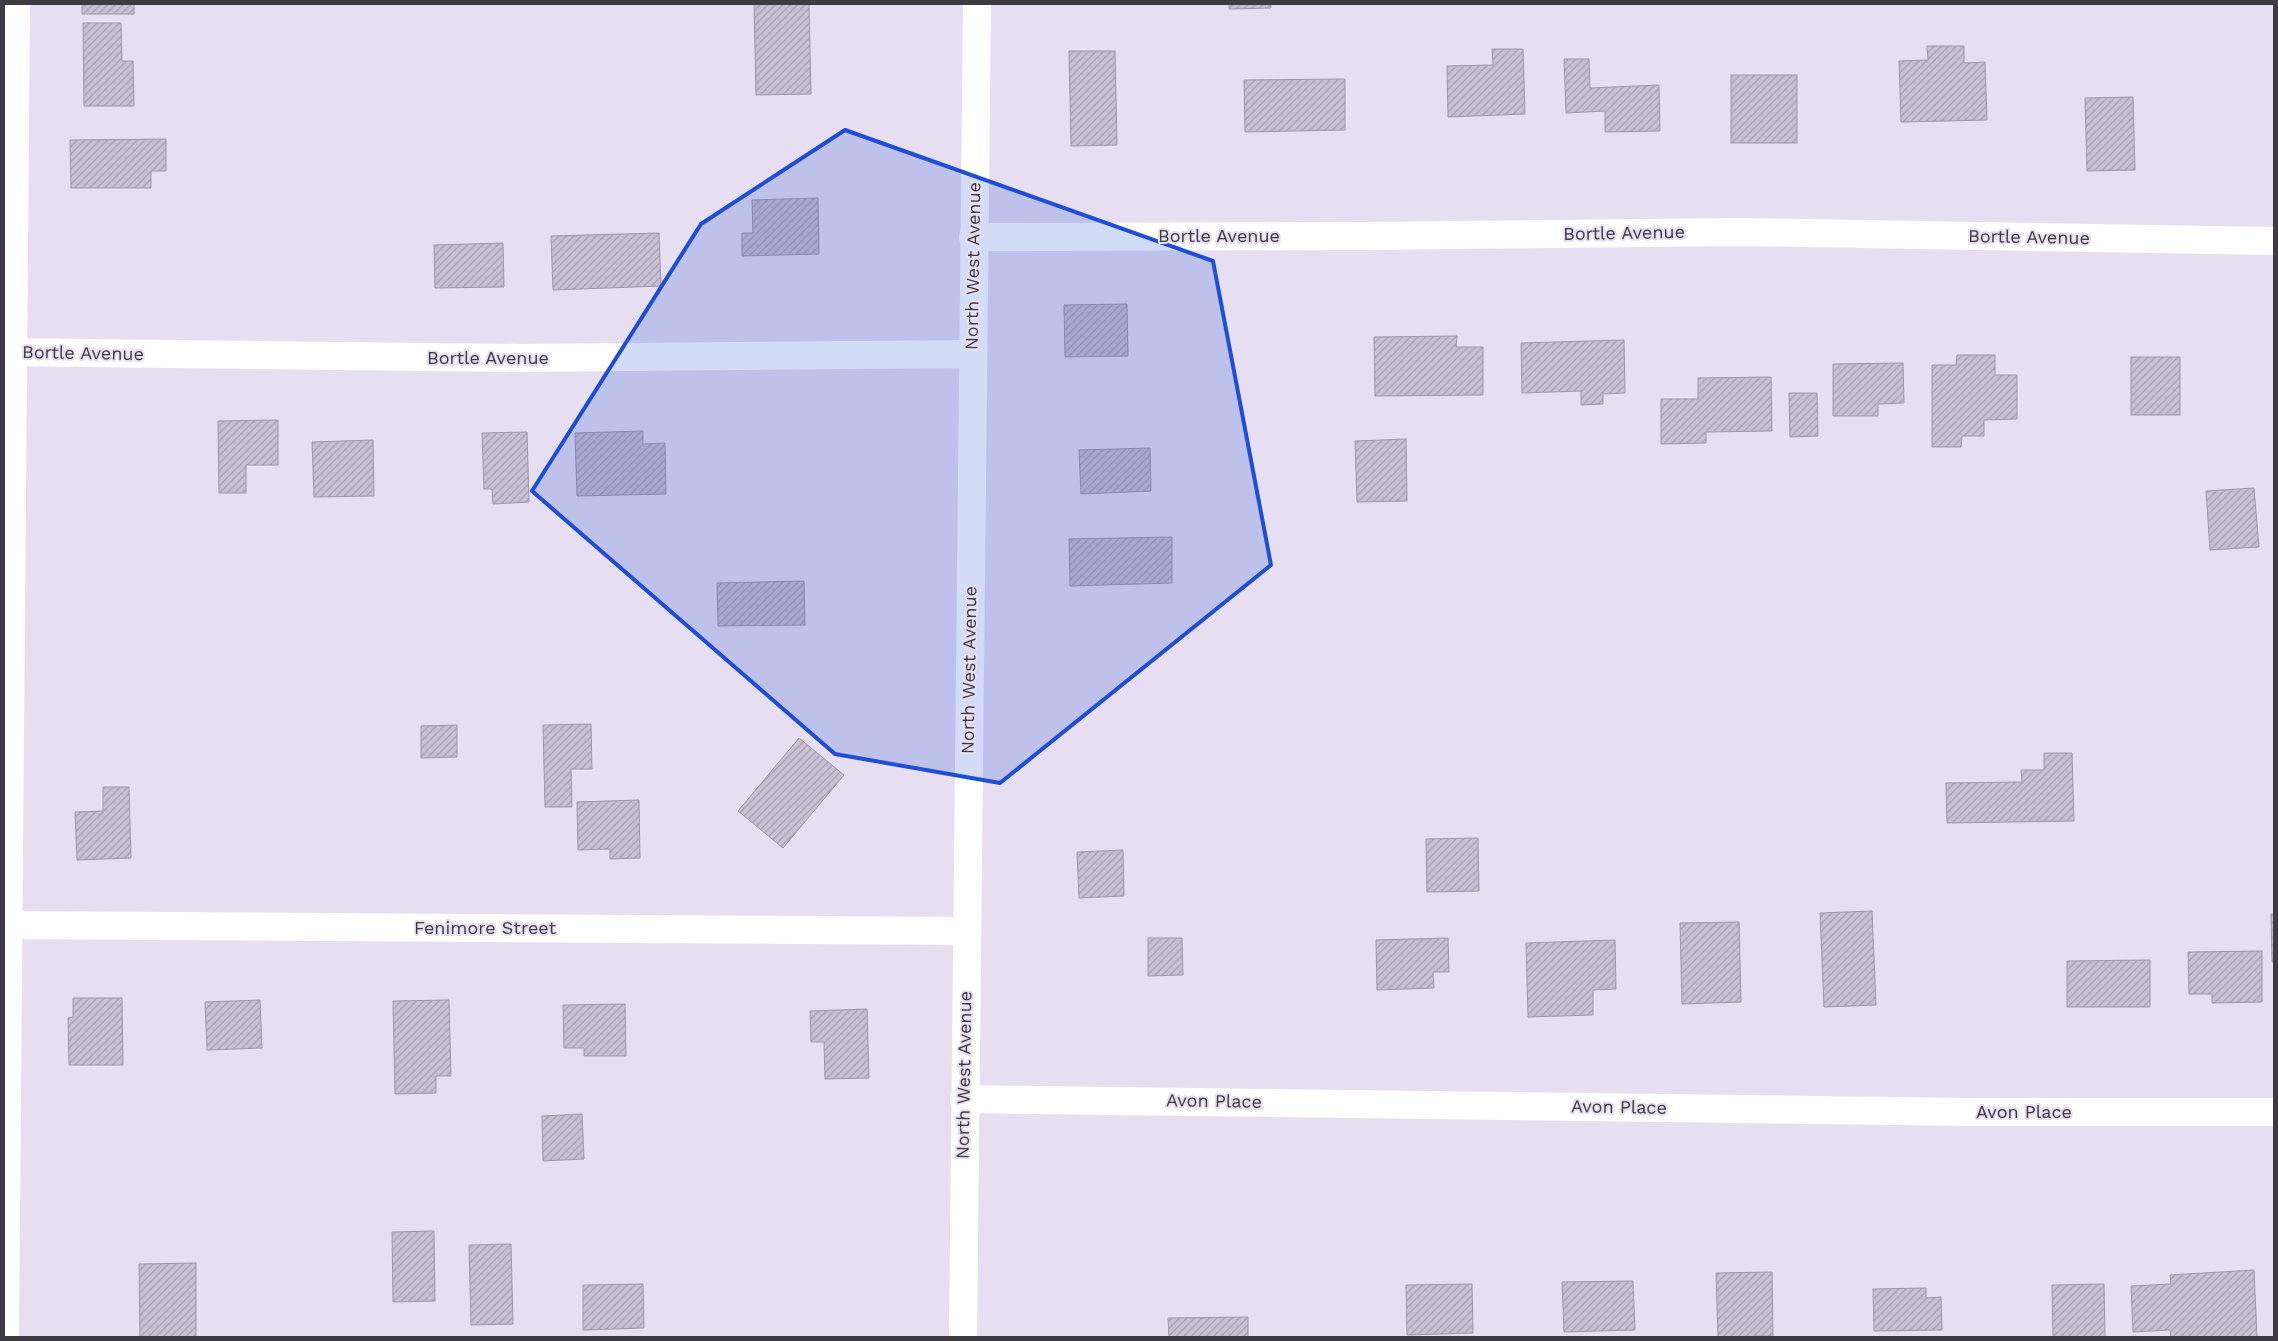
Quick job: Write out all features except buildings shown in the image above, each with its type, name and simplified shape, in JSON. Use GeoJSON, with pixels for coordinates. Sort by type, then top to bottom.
{"type":"FeatureCollection","features":[{"type":"Feature","properties":{"kind":"street"},"geometry":{"type":"LineString","coordinates":[[5,1337],[9,352],[16,4]]}},
{"type":"Feature","properties":{"kind":"street","name":"North West Avenue"},"geometry":{"type":"LineString","coordinates":[[963,1337],[973,237],[977,4]]}},
{"type":"Feature","properties":{"kind":"street","name":"Bortle Avenue"},"geometry":{"type":"LineString","coordinates":[[973,237],[1362,236],[1743,232],[2274,241]]}},
{"type":"Feature","properties":{"kind":"street","name":"Bortle Avenue"},"geometry":{"type":"LineString","coordinates":[[9,352],[520,358],[972,354]]}},
{"type":"Feature","properties":{"kind":"street","name":"Fenimore Street"},"geometry":{"type":"LineString","coordinates":[[6,926],[966,931]]}},
{"type":"Feature","properties":{"kind":"street","name":"Avon Place"},"geometry":{"type":"LineString","coordinates":[[964,1098],[1969,1112],[2274,1112]]}},
{"type":"Feature","properties":{"kind":"highlighted area"},"geometry":{"type":"Polygon","coordinates":[[[845,130],[1213,261],[1271,565],[1000,783],[835,754],[532,491],[701,224],[845,130]]]}}]}
